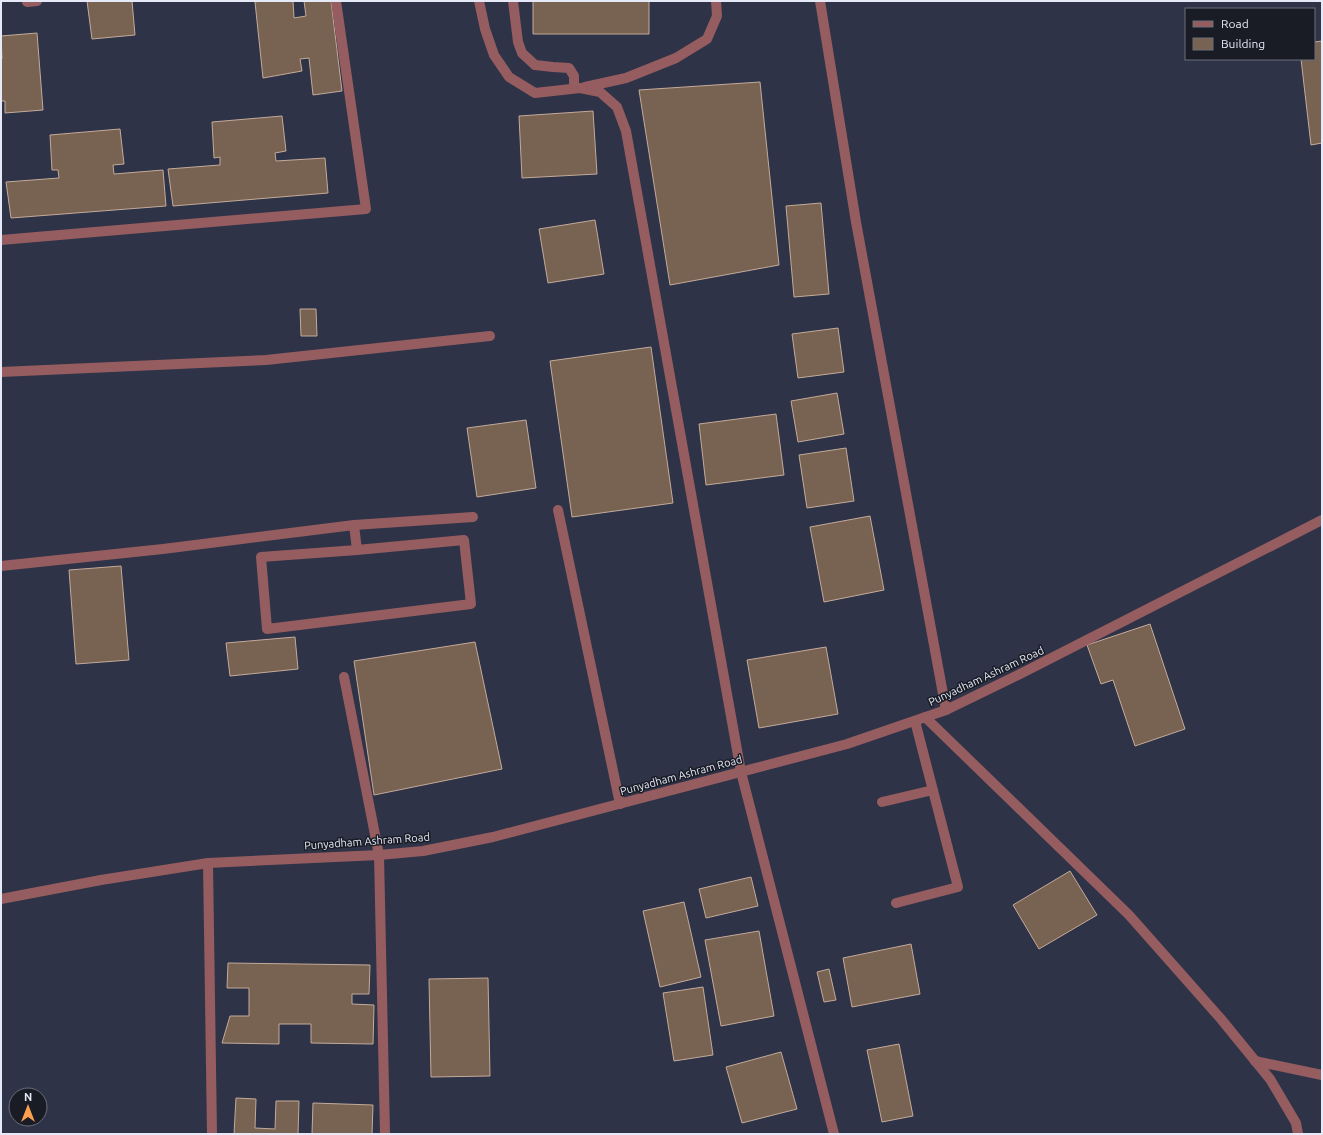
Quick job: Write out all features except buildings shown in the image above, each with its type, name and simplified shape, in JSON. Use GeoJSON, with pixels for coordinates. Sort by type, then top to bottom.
{"type":"FeatureCollection","features":[{"type":"Feature","properties":{"kind":"street"},"geometry":{"type":"LineString","coordinates":[[27,2],[37,1]]}},
{"type":"Feature","properties":{"kind":"street"},"geometry":{"type":"LineString","coordinates":[[1,240],[366,209],[336,1]]}},
{"type":"Feature","properties":{"kind":"street"},"geometry":{"type":"LineString","coordinates":[[479,1],[485,29],[494,55],[509,77],[535,93],[577,88],[626,78],[676,58],[707,39],[716,16],[716,1]]}},
{"type":"Feature","properties":{"kind":"street"},"geometry":{"type":"LineString","coordinates":[[513,1],[518,42],[522,53],[535,65],[569,68],[574,76],[577,88]]}},
{"type":"Feature","properties":{"kind":"street"},"geometry":{"type":"LineString","coordinates":[[820,1],[856,222],[946,710]]}},
{"type":"Feature","properties":{"kind":"street"},"geometry":{"type":"LineString","coordinates":[[577,88],[600,92],[617,107],[626,131],[741,772],[834,1134]]}},
{"type":"Feature","properties":{"kind":"street"},"geometry":{"type":"LineString","coordinates":[[1,372],[266,360],[490,336]]}},
{"type":"Feature","properties":{"kind":"street"},"geometry":{"type":"LineString","coordinates":[[558,510],[620,804]]}},
{"type":"Feature","properties":{"kind":"street"},"geometry":{"type":"LineString","coordinates":[[1,566],[170,548],[354,525],[474,517]]}},
{"type":"Feature","properties":{"kind":"street","name":"Punyadham Ashram Road"},"geometry":{"type":"LineString","coordinates":[[1,899],[101,880],[208,863],[379,855],[423,851],[493,837],[847,744],[946,710],[1022,673],[1322,520]]}},
{"type":"Feature","properties":{"kind":"street"},"geometry":{"type":"LineString","coordinates":[[354,525],[357,550]]}},
{"type":"Feature","properties":{"kind":"street"},"geometry":{"type":"LineString","coordinates":[[464,540],[472,604],[267,629],[261,558],[357,550],[464,540]]}},
{"type":"Feature","properties":{"kind":"street"},"geometry":{"type":"LineString","coordinates":[[344,677],[379,855],[384,1134]]}},
{"type":"Feature","properties":{"kind":"street"},"geometry":{"type":"LineString","coordinates":[[925,717],[1129,915],[1221,1019],[1270,1078],[1296,1123],[1298,1134]]}},
{"type":"Feature","properties":{"kind":"street"},"geometry":{"type":"LineString","coordinates":[[896,903],[958,887],[915,721]]}},
{"type":"Feature","properties":{"kind":"street"},"geometry":{"type":"LineString","coordinates":[[882,802],[933,790]]}},
{"type":"Feature","properties":{"kind":"street"},"geometry":{"type":"LineString","coordinates":[[208,863],[212,1134]]}},
{"type":"Feature","properties":{"kind":"street"},"geometry":{"type":"LineString","coordinates":[[1255,1061],[1322,1075]]}}]}
